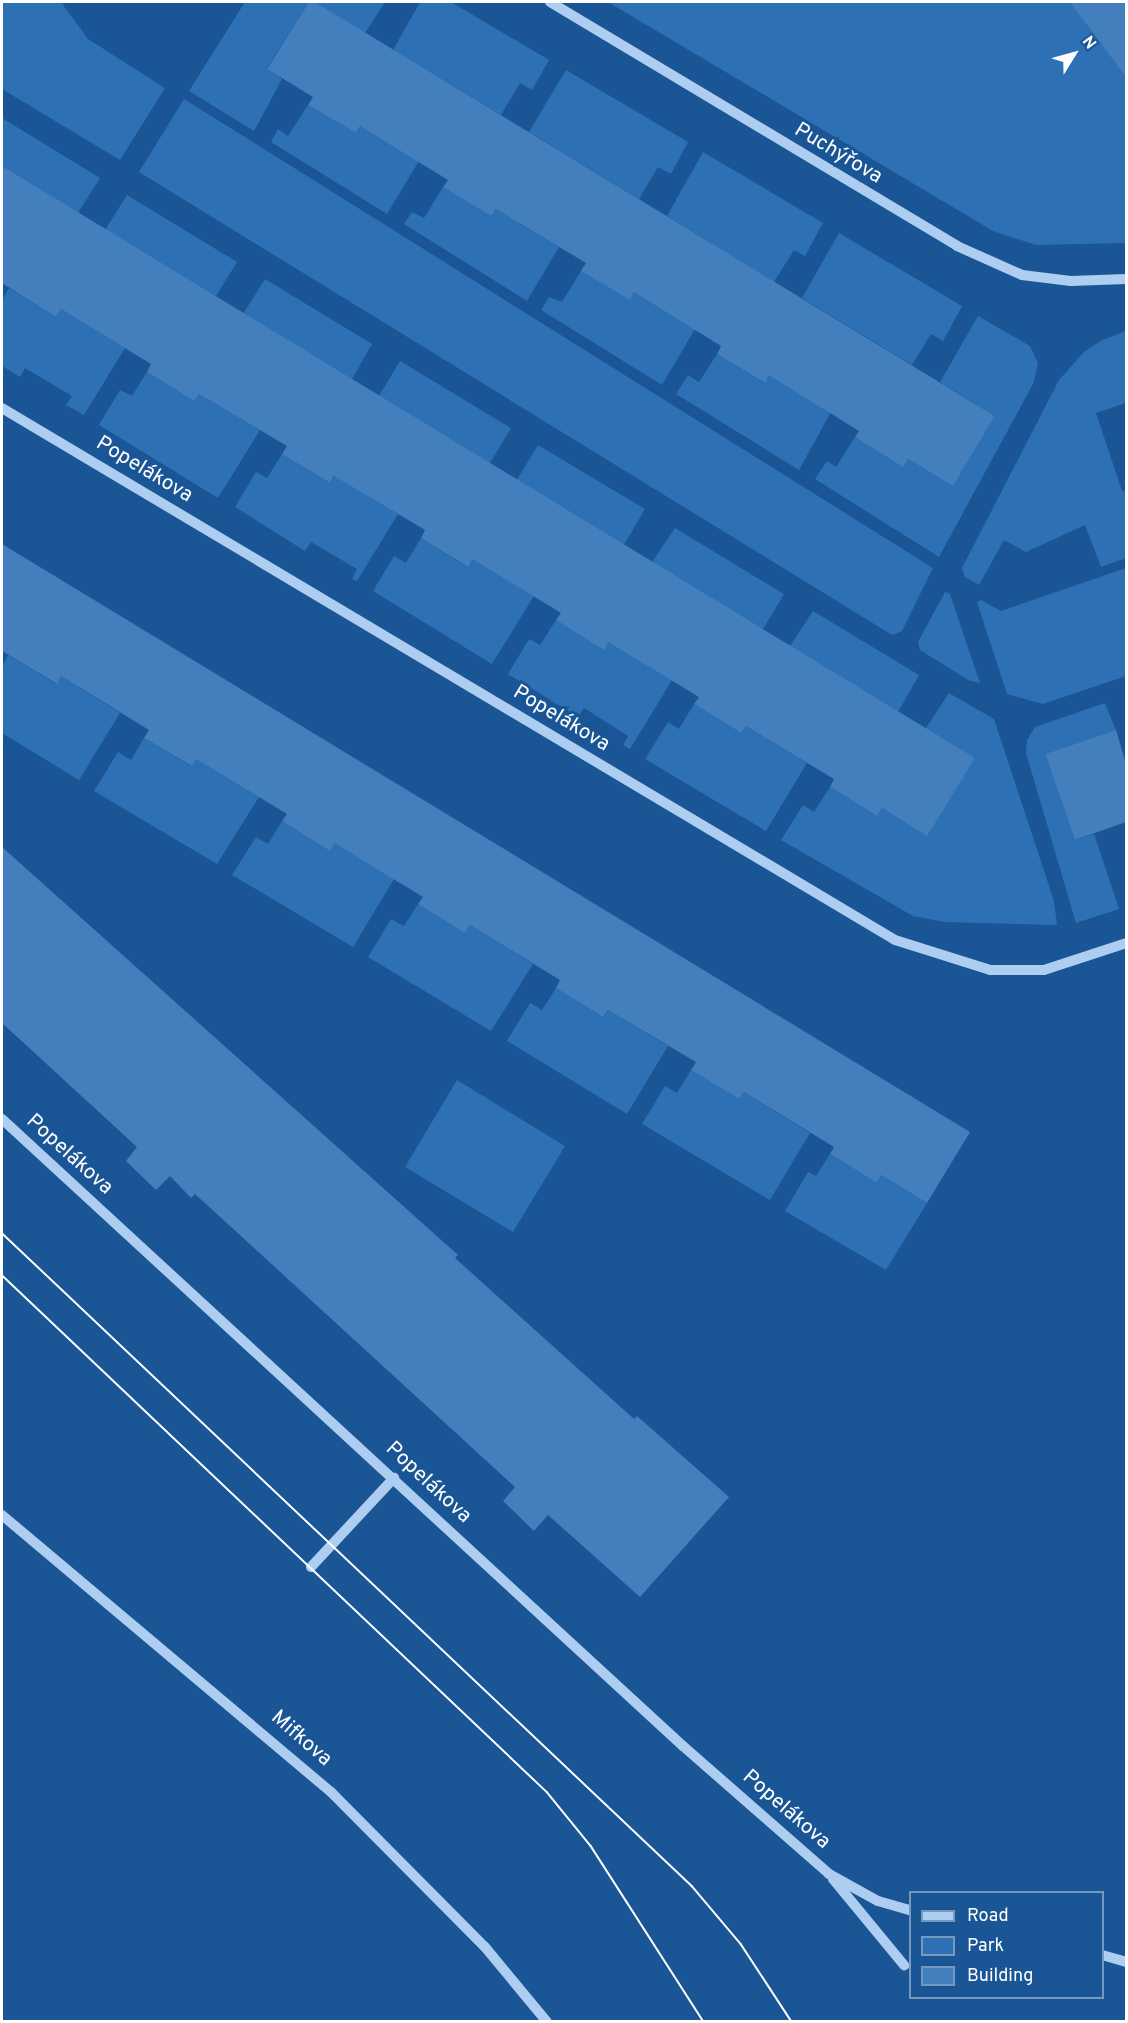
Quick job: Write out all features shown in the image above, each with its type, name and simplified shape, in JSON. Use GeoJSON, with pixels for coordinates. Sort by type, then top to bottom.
{"type":"FeatureCollection","features":[{"type":"Feature","properties":{"kind":"street","name":"Puchýřova"},"geometry":{"type":"LineString","coordinates":[[550,2],[957,246],[1022,275],[1071,281],[1126,279]]}},
{"type":"Feature","properties":{"kind":"street","name":"Popelákova"},"geometry":{"type":"LineString","coordinates":[[2,408],[896,940],[990,970],[1044,970],[1126,943]]}},
{"type":"Feature","properties":{"kind":"street","name":"Popelákova"},"geometry":{"type":"LineString","coordinates":[[2,1119],[683,1746],[829,1874],[904,1965]]}},
{"type":"Feature","properties":{"kind":"street"},"geometry":{"type":"LineString","coordinates":[[311,1567],[394,1478]]}},
{"type":"Feature","properties":{"kind":"street","name":"Mifkova"},"geometry":{"type":"LineString","coordinates":[[2,1515],[331,1792],[485,1947],[547,2022]]}},
{"type":"Feature","properties":{"kind":"street","name":"Popelákova"},"geometry":{"type":"LineString","coordinates":[[829,1874],[878,1901],[909,1910]]}},
{"type":"Feature","properties":{"kind":"street"},"geometry":{"type":"LineString","coordinates":[[1104,1956],[1126,1962]]}},
{"type":"Feature","properties":{"kind":"green space"},"geometry":{"type":"Polygon","coordinates":[[[2,2],[61,2],[88,39],[165,88],[120,160],[2,89],[2,2]]]}},
{"type":"Feature","properties":{"kind":"green space"},"geometry":{"type":"Polygon","coordinates":[[[245,2],[309,2],[267,68],[282,79],[254,131],[189,91],[245,2]]]}},
{"type":"Feature","properties":{"kind":"green space"},"geometry":{"type":"Polygon","coordinates":[[[315,2],[385,2],[365,33],[315,2]]]}},
{"type":"Feature","properties":{"kind":"green space"},"geometry":{"type":"Polygon","coordinates":[[[420,2],[451,2],[549,60],[532,90],[520,83],[501,115],[393,50],[420,2]]]}},
{"type":"Feature","properties":{"kind":"green space"},"geometry":{"type":"Polygon","coordinates":[[[608,2],[1126,2],[1126,243],[1036,245],[993,231],[608,2]]]}},
{"type":"Feature","properties":{"kind":"green space"},"geometry":{"type":"Polygon","coordinates":[[[566,70],[688,142],[671,174],[658,167],[639,199],[529,132],[566,70]]]}},
{"type":"Feature","properties":{"kind":"green space"},"geometry":{"type":"Polygon","coordinates":[[[184,99],[933,568],[902,631],[892,635],[139,172],[184,99]]]}},
{"type":"Feature","properties":{"kind":"green space"},"geometry":{"type":"Polygon","coordinates":[[[308,105],[356,133],[360,126],[419,161],[387,214],[271,142],[278,129],[288,136],[308,105]]]}},
{"type":"Feature","properties":{"kind":"green space"},"geometry":{"type":"Polygon","coordinates":[[[2,118],[100,178],[78,213],[2,166],[2,118]]]}},
{"type":"Feature","properties":{"kind":"green space"},"geometry":{"type":"Polygon","coordinates":[[[703,152],[823,223],[805,256],[794,250],[774,282],[667,216],[703,152]]]}},
{"type":"Feature","properties":{"kind":"green space"},"geometry":{"type":"Polygon","coordinates":[[[443,187],[491,216],[496,209],[559,247],[527,301],[404,224],[412,212],[424,218],[443,187]]]}},
{"type":"Feature","properties":{"kind":"green space"},"geometry":{"type":"Polygon","coordinates":[[[127,195],[237,262],[216,296],[105,230],[127,195]]]}},
{"type":"Feature","properties":{"kind":"green space"},"geometry":{"type":"Polygon","coordinates":[[[839,233],[962,306],[943,341],[931,334],[912,365],[802,298],[839,233]]]}},
{"type":"Feature","properties":{"kind":"green space"},"geometry":{"type":"Polygon","coordinates":[[[581,271],[630,299],[634,292],[695,329],[662,385],[541,310],[549,297],[562,302],[581,271]]]}},
{"type":"Feature","properties":{"kind":"green space"},"geometry":{"type":"Polygon","coordinates":[[[265,279],[372,344],[352,379],[243,314],[265,279]]]}},
{"type":"Feature","properties":{"kind":"green space"},"geometry":{"type":"Polygon","coordinates":[[[9,288],[56,317],[61,309],[125,348],[84,415],[66,405],[72,396],[25,368],[20,377],[2,366],[2,300],[9,288]]]}},
{"type":"Feature","properties":{"kind":"green space"},"geometry":{"type":"Polygon","coordinates":[[[978,316],[1030,346],[1038,363],[1034,382],[939,557],[815,479],[827,461],[836,467],[855,437],[902,466],[908,459],[953,486],[995,416],[940,382],[978,316]]]}},
{"type":"Feature","properties":{"kind":"green space"},"geometry":{"type":"Polygon","coordinates":[[[1126,331],[1126,403],[1096,413],[1122,491],[1126,490],[1126,558],[1101,567],[1085,525],[1026,552],[1004,540],[979,585],[965,577],[962,568],[1059,380],[1084,352],[1102,340],[1126,331]]]}},
{"type":"Feature","properties":{"kind":"green space"},"geometry":{"type":"Polygon","coordinates":[[[717,354],[764,383],[770,374],[831,412],[799,470],[676,394],[688,375],[699,382],[717,354]]]}},
{"type":"Feature","properties":{"kind":"green space"},"geometry":{"type":"Polygon","coordinates":[[[400,361],[511,428],[490,463],[379,396],[400,361]]]}},
{"type":"Feature","properties":{"kind":"green space"},"geometry":{"type":"Polygon","coordinates":[[[147,372],[194,401],[199,394],[260,430],[218,498],[99,425],[120,390],[132,396],[147,372]]]}},
{"type":"Feature","properties":{"kind":"green space"},"geometry":{"type":"Polygon","coordinates":[[[538,445],[645,509],[624,545],[517,480],[538,445]]]}},
{"type":"Feature","properties":{"kind":"green space"},"geometry":{"type":"Polygon","coordinates":[[[282,454],[330,483],[335,476],[398,514],[357,581],[352,579],[357,569],[311,542],[305,551],[235,507],[256,472],[267,478],[282,454]]]}},
{"type":"Feature","properties":{"kind":"green space"},"geometry":{"type":"Polygon","coordinates":[[[675,528],[784,594],[763,629],[652,562],[675,528]]]}},
{"type":"Feature","properties":{"kind":"green space"},"geometry":{"type":"Polygon","coordinates":[[[421,538],[467,567],[472,559],[534,596],[492,664],[373,591],[394,556],[406,563],[421,538]]]}},
{"type":"Feature","properties":{"kind":"green space"},"geometry":{"type":"Polygon","coordinates":[[[1126,568],[1126,676],[1043,704],[1007,694],[977,602],[981,600],[1001,611],[1126,568]]]}},
{"type":"Feature","properties":{"kind":"green space"},"geometry":{"type":"Polygon","coordinates":[[[945,592],[950,594],[980,683],[970,681],[920,650],[918,642],[945,592]]]}},
{"type":"Feature","properties":{"kind":"green space"},"geometry":{"type":"Polygon","coordinates":[[[813,611],[919,675],[898,712],[790,646],[813,611]]]}},
{"type":"Feature","properties":{"kind":"green space"},"geometry":{"type":"Polygon","coordinates":[[[556,620],[603,649],[608,642],[672,680],[630,749],[623,745],[628,736],[584,708],[578,717],[508,674],[529,639],[540,645],[556,620]]]}},
{"type":"Feature","properties":{"kind":"green space"},"geometry":{"type":"Polygon","coordinates":[[[8,655],[56,684],[61,676],[120,713],[79,780],[2,733],[2,667],[8,655]]]}},
{"type":"Feature","properties":{"kind":"green space"},"geometry":{"type":"Polygon","coordinates":[[[949,693],[994,719],[1054,901],[1057,925],[945,922],[913,916],[781,840],[803,805],[814,812],[830,787],[877,816],[882,808],[927,835],[926,728],[949,693]]]}},
{"type":"Feature","properties":{"kind":"green space"},"geometry":{"type":"Polygon","coordinates":[[[1105,703],[1116,730],[1045,754],[1075,840],[1094,834],[1119,909],[1076,923],[1026,753],[1027,740],[1035,727],[1105,703]]]}},
{"type":"Feature","properties":{"kind":"green space"},"geometry":{"type":"Polygon","coordinates":[[[694,704],[741,733],[746,726],[807,763],[766,831],[645,759],[668,722],[679,729],[694,704]]]}},
{"type":"Feature","properties":{"kind":"green space"},"geometry":{"type":"Polygon","coordinates":[[[144,738],[191,766],[196,759],[259,797],[217,864],[94,791],[118,752],[131,760],[144,738]]]}},
{"type":"Feature","properties":{"kind":"green space"},"geometry":{"type":"Polygon","coordinates":[[[282,821],[329,850],[334,843],[394,879],[353,947],[232,875],[256,837],[268,844],[282,821]]]}},
{"type":"Feature","properties":{"kind":"green space"},"geometry":{"type":"Polygon","coordinates":[[[418,904],[465,933],[470,925],[533,964],[491,1031],[368,957],[391,919],[404,926],[418,904]]]}},
{"type":"Feature","properties":{"kind":"green space"},"geometry":{"type":"Polygon","coordinates":[[[556,988],[603,1017],[608,1010],[668,1046],[627,1114],[507,1041],[530,1003],[542,1010],[556,988]]]}},
{"type":"Feature","properties":{"kind":"green space"},"geometry":{"type":"Polygon","coordinates":[[[691,1070],[739,1099],[744,1092],[810,1133],[770,1200],[642,1124],[665,1086],[677,1093],[691,1070]]]}},
{"type":"Feature","properties":{"kind":"green space"},"geometry":{"type":"Polygon","coordinates":[[[457,1080],[565,1146],[513,1232],[405,1167],[457,1080]]]}},
{"type":"Feature","properties":{"kind":"green space"},"geometry":{"type":"Polygon","coordinates":[[[830,1154],[877,1183],[881,1175],[927,1203],[886,1270],[785,1211],[808,1172],[816,1176],[830,1154]]]}},
{"type":"Feature","properties":{"kind":"building"},"geometry":{"type":"Polygon","coordinates":[[[309,2],[315,2],[995,416],[953,486],[908,459],[903,467],[855,437],[859,431],[769,375],[765,383],[717,354],[721,346],[634,292],[630,300],[581,271],[586,263],[496,209],[491,216],[443,187],[448,180],[360,126],[356,133],[308,105],[313,97],[267,69],[309,2]]]}},
{"type":"Feature","properties":{"kind":"building"},"geometry":{"type":"Polygon","coordinates":[[[1070,2],[1126,2],[1126,77],[1070,2]]]}},
{"type":"Feature","properties":{"kind":"building"},"geometry":{"type":"Polygon","coordinates":[[[2,166],[975,758],[927,836],[882,808],[877,816],[830,787],[834,779],[746,726],[741,733],[694,704],[699,697],[608,642],[604,650],[556,620],[561,613],[472,559],[468,567],[421,538],[425,530],[334,476],[330,483],[282,454],[287,446],[199,394],[194,401],[147,372],[151,364],[61,309],[56,317],[2,283],[2,166]]]}},
{"type":"Feature","properties":{"kind":"building"},"geometry":{"type":"Polygon","coordinates":[[[2,544],[970,1132],[927,1203],[881,1175],[877,1183],[830,1154],[834,1147],[744,1092],[739,1099],[691,1070],[696,1062],[608,1010],[603,1017],[556,988],[560,980],[470,925],[465,933],[418,904],[423,897],[334,843],[330,851],[282,821],[287,814],[196,759],[192,766],[144,738],[149,730],[61,676],[57,684],[2,651],[2,544]]]}},
{"type":"Feature","properties":{"kind":"building"},"geometry":{"type":"Polygon","coordinates":[[[1116,730],[1126,764],[1126,822],[1075,840],[1045,754],[1116,730]]]}},
{"type":"Feature","properties":{"kind":"building"},"geometry":{"type":"Polygon","coordinates":[[[2,847],[458,1255],[455,1258],[634,1419],[637,1416],[729,1497],[640,1597],[548,1515],[534,1531],[503,1501],[515,1487],[195,1194],[191,1198],[170,1176],[156,1190],[126,1161],[137,1147],[2,1023],[2,847]]]}},
{"type":"Feature","properties":{"kind":"tram line"},"geometry":{"type":"LineString","coordinates":[[2,1233],[692,1886],[741,1944],[792,2022]]}},
{"type":"Feature","properties":{"kind":"tram line"},"geometry":{"type":"LineString","coordinates":[[2,1275],[547,1792],[591,1846],[704,2022]]}}]}
